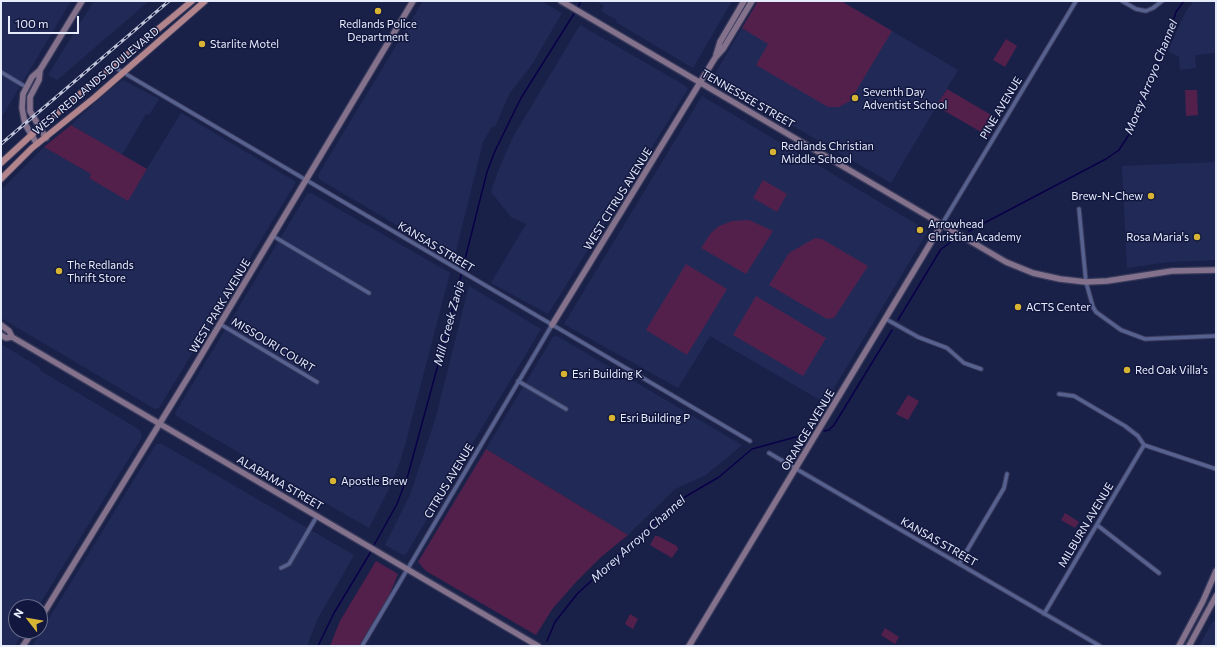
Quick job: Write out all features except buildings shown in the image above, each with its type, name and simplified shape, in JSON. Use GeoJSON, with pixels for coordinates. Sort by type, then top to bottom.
{"type":"FeatureCollection","features":[{"type":"Feature","properties":{"kind":"main road"},"geometry":{"type":"LineString","coordinates":[[37,144],[25,124],[22,114],[22,101],[26,87],[40,70],[82,1]]}},
{"type":"Feature","properties":{"kind":"main road","name":"WEST REDLANDS BOULEVARD"},"geometry":{"type":"LineString","coordinates":[[1,163],[39,128],[192,1]]}},
{"type":"Feature","properties":{"kind":"main road","name":"WEST REDLANDS BOULEVARD"},"geometry":{"type":"LineString","coordinates":[[1,179],[37,144],[46,138],[205,1]]}},
{"type":"Feature","properties":{"kind":"main road","name":"WEST PARK AVENUE"},"geometry":{"type":"LineString","coordinates":[[48,606],[274,236],[413,1]]}},
{"type":"Feature","properties":{"kind":"main road","name":"TENNESSEE STREET"},"geometry":{"type":"LineString","coordinates":[[561,1],[1006,262],[1033,274],[1086,282],[1106,281],[1172,272],[1216,270]]}},
{"type":"Feature","properties":{"kind":"main road"},"geometry":{"type":"LineString","coordinates":[[715,58],[720,42],[744,1]]}},
{"type":"Feature","properties":{"kind":"main road"},"geometry":{"type":"LineString","coordinates":[[715,58],[723,49],[752,1]]}},
{"type":"Feature","properties":{"kind":"main road","name":"WEST CITRUS AVENUE"},"geometry":{"type":"LineString","coordinates":[[552,325],[715,58]]}},
{"type":"Feature","properties":{"kind":"main road"},"geometry":{"type":"LineString","coordinates":[[40,70],[39,80],[29,103],[32,118],[46,138]]}},
{"type":"Feature","properties":{"kind":"main road","name":"ORANGE AVENUE"},"geometry":{"type":"LineString","coordinates":[[689,646],[942,224]]}},
{"type":"Feature","properties":{"kind":"main road","name":"ALABAMA STREET"},"geometry":{"type":"LineString","coordinates":[[1,325],[9,331],[12,337],[159,425],[318,516],[538,646]]}},
{"type":"Feature","properties":{"kind":"main road","name":"ALABAMA STREET"},"geometry":{"type":"LineString","coordinates":[[1,335],[6,338],[12,337]]}},
{"type":"Feature","properties":{"kind":"main road"},"geometry":{"type":"LineString","coordinates":[[1179,646],[1203,602],[1216,571]]}},
{"type":"Feature","properties":{"kind":"main road"},"geometry":{"type":"LineString","coordinates":[[1203,602],[1215,597]]}},
{"type":"Feature","properties":{"kind":"main road"},"geometry":{"type":"LineString","coordinates":[[1189,646],[1215,597]]}},
{"type":"Feature","properties":{"kind":"street","name":"PINE AVENUE"},"geometry":{"type":"LineString","coordinates":[[942,224],[1076,1]]}},
{"type":"Feature","properties":{"kind":"street"},"geometry":{"type":"LineString","coordinates":[[1122,1],[1136,9],[1146,11],[1162,1]]}},
{"type":"Feature","properties":{"kind":"street","name":"KANSAS STREET"},"geometry":{"type":"LineString","coordinates":[[114,67],[750,441]]}},
{"type":"Feature","properties":{"kind":"street"},"geometry":{"type":"LineString","coordinates":[[1,72],[26,87]]}},
{"type":"Feature","properties":{"kind":"street"},"geometry":{"type":"LineString","coordinates":[[1079,209],[1086,282],[1093,307],[1096,312],[1114,325],[1136,337],[1145,339],[1216,336]]}},
{"type":"Feature","properties":{"kind":"street"},"geometry":{"type":"LineString","coordinates":[[274,236],[369,293]]}},
{"type":"Feature","properties":{"kind":"street"},"geometry":{"type":"LineString","coordinates":[[886,319],[918,337],[947,348],[964,363],[981,369]]}},
{"type":"Feature","properties":{"kind":"street","name":"MISSOURI COURT"},"geometry":{"type":"LineString","coordinates":[[220,324],[317,382]]}},
{"type":"Feature","properties":{"kind":"street","name":"CITRUS AVENUE"},"geometry":{"type":"LineString","coordinates":[[362,646],[406,569],[552,325]]}},
{"type":"Feature","properties":{"kind":"street"},"geometry":{"type":"LineString","coordinates":[[518,381],[566,409]]}},
{"type":"Feature","properties":{"kind":"street"},"geometry":{"type":"LineString","coordinates":[[1059,394],[1074,396],[1125,426],[1138,436],[1144,445],[1216,469]]}},
{"type":"Feature","properties":{"kind":"street","name":"MILBURN AVENUE"},"geometry":{"type":"LineString","coordinates":[[1044,614],[1144,445]]}},
{"type":"Feature","properties":{"kind":"street","name":"KANSAS STREET"},"geometry":{"type":"LineString","coordinates":[[769,453],[1100,646]]}},
{"type":"Feature","properties":{"kind":"street"},"geometry":{"type":"LineString","coordinates":[[959,564],[1004,488],[1007,474]]}},
{"type":"Feature","properties":{"kind":"street"},"geometry":{"type":"LineString","coordinates":[[281,568],[289,564],[318,516]]}},
{"type":"Feature","properties":{"kind":"street"},"geometry":{"type":"LineString","coordinates":[[1097,525],[1159,573]]}},
{"type":"Feature","properties":{"kind":"shaded area"},"geometry":{"type":"Polygon","coordinates":[[[1,1],[71,1],[1,118],[1,1]]]}},
{"type":"Feature","properties":{"kind":"shaded area"},"geometry":{"type":"Polygon","coordinates":[[[94,1],[149,1],[57,80],[48,75],[94,1]]]}},
{"type":"Feature","properties":{"kind":"shaded area"},"geometry":{"type":"Polygon","coordinates":[[[423,1],[541,1],[562,13],[531,66],[509,94],[495,127],[492,126],[483,142],[454,259],[319,179],[318,175],[423,1]]]}},
{"type":"Feature","properties":{"kind":"shaded area"},"geometry":{"type":"Polygon","coordinates":[[[596,1],[732,1],[693,68],[616,22],[617,20],[601,11],[604,6],[596,1]]]}},
{"type":"Feature","properties":{"kind":"shaded area","name":"Seventh Day Adventist School"},"geometry":{"type":"Polygon","coordinates":[[[758,1],[841,1],[958,70],[891,183],[712,79],[758,1]]]}},
{"type":"Feature","properties":{"kind":"shaded area"},"geometry":{"type":"Polygon","coordinates":[[[758,1],[841,1],[892,31],[850,101],[839,107],[828,107],[756,65],[768,44],[742,28],[758,1]]]}},
{"type":"Feature","properties":{"kind":"shaded area"},"geometry":{"type":"Polygon","coordinates":[[[1194,1],[1216,1],[1216,53],[1195,55],[1196,68],[1180,70],[1179,57],[1168,51],[1186,11],[1194,1]]]}},
{"type":"Feature","properties":{"kind":"shaded area"},"geometry":{"type":"Polygon","coordinates":[[[580,25],[686,86],[688,89],[548,314],[491,283],[526,224],[511,217],[491,192],[498,171],[513,137],[580,25]]]}},
{"type":"Feature","properties":{"kind":"shaded area"},"geometry":{"type":"Polygon","coordinates":[[[1006,39],[1017,46],[1005,67],[993,60],[1006,39]]]}},
{"type":"Feature","properties":{"kind":"shaded area"},"geometry":{"type":"Polygon","coordinates":[[[123,80],[159,99],[149,115],[146,114],[122,155],[71,125],[108,91],[123,80]]]}},
{"type":"Feature","properties":{"kind":"shaded area"},"geometry":{"type":"Polygon","coordinates":[[[947,89],[998,119],[988,136],[936,106],[947,89]]]}},
{"type":"Feature","properties":{"kind":"shaded area"},"geometry":{"type":"Polygon","coordinates":[[[1185,90],[1197,90],[1198,115],[1186,116],[1185,90]]]}},
{"type":"Feature","properties":{"kind":"shaded area"},"geometry":{"type":"Polygon","coordinates":[[[702,96],[928,231],[825,403],[710,336],[678,388],[564,324],[702,96]]]}},
{"type":"Feature","properties":{"kind":"shaded area"},"geometry":{"type":"Polygon","coordinates":[[[181,113],[296,182],[159,408],[155,409],[1,318],[1,190],[44,147],[91,174],[89,178],[128,200],[181,113]]]}},
{"type":"Feature","properties":{"kind":"shaded area"},"geometry":{"type":"Polygon","coordinates":[[[71,125],[147,169],[128,201],[89,178],[91,174],[44,147],[71,125]]]}},
{"type":"Feature","properties":{"kind":"shaded area"},"geometry":{"type":"Polygon","coordinates":[[[1216,162],[1216,260],[1168,262],[1127,268],[1122,166],[1216,162]]]}},
{"type":"Feature","properties":{"kind":"shaded area"},"geometry":{"type":"Polygon","coordinates":[[[763,180],[787,194],[777,212],[753,198],[763,180]]]}},
{"type":"Feature","properties":{"kind":"shaded area"},"geometry":{"type":"Polygon","coordinates":[[[311,193],[450,273],[402,456],[392,483],[369,528],[176,416],[175,413],[307,194],[311,193]]]}},
{"type":"Feature","properties":{"kind":"shaded area"},"geometry":{"type":"Polygon","coordinates":[[[749,220],[773,231],[746,274],[701,248],[711,233],[719,226],[732,221],[749,220]]]}},
{"type":"Feature","properties":{"kind":"shaded area"},"geometry":{"type":"Polygon","coordinates":[[[815,238],[822,239],[868,266],[834,318],[827,319],[769,285],[789,253],[815,238]]]}},
{"type":"Feature","properties":{"kind":"shaded area"},"geometry":{"type":"Polygon","coordinates":[[[686,264],[727,289],[687,355],[646,330],[686,264]]]}},
{"type":"Feature","properties":{"kind":"shaded area"},"geometry":{"type":"Polygon","coordinates":[[[469,286],[541,329],[406,554],[403,555],[385,545],[410,495],[435,420],[469,286]]]}},
{"type":"Feature","properties":{"kind":"shaded area"},"geometry":{"type":"Polygon","coordinates":[[[756,296],[826,338],[803,376],[733,335],[756,296]]]}},
{"type":"Feature","properties":{"kind":"shaded area"},"geometry":{"type":"Polygon","coordinates":[[[557,336],[742,445],[706,475],[675,489],[628,535],[486,449],[553,337],[557,336]]]}},
{"type":"Feature","properties":{"kind":"shaded area"},"geometry":{"type":"Polygon","coordinates":[[[1,344],[39,367],[41,371],[140,430],[142,437],[43,599],[8,599],[8,639],[19,639],[15,646],[1,646],[1,344]]]}},
{"type":"Feature","properties":{"kind":"shaded area"},"geometry":{"type":"Polygon","coordinates":[[[908,395],[919,401],[908,420],[896,414],[908,395]]]}},
{"type":"Feature","properties":{"kind":"shaded area"},"geometry":{"type":"Polygon","coordinates":[[[156,444],[162,444],[354,555],[317,620],[307,646],[32,646],[36,639],[48,639],[48,620],[156,444]]]}},
{"type":"Feature","properties":{"kind":"shaded area"},"geometry":{"type":"Polygon","coordinates":[[[486,449],[628,535],[601,557],[576,582],[553,608],[536,635],[426,571],[418,562],[486,449]]]}},
{"type":"Feature","properties":{"kind":"shaded area"},"geometry":{"type":"Polygon","coordinates":[[[1065,513],[1079,522],[1075,528],[1061,520],[1065,513]]]}},
{"type":"Feature","properties":{"kind":"shaded area"},"geometry":{"type":"Polygon","coordinates":[[[655,536],[658,536],[677,546],[678,549],[672,558],[650,545],[655,536]]]}},
{"type":"Feature","properties":{"kind":"shaded area"},"geometry":{"type":"Polygon","coordinates":[[[376,561],[398,574],[388,598],[359,646],[330,646],[340,621],[376,561]]]}},
{"type":"Feature","properties":{"kind":"shaded area"},"geometry":{"type":"Polygon","coordinates":[[[630,614],[638,619],[633,629],[625,624],[630,614]]]}},
{"type":"Feature","properties":{"kind":"shaded area"},"geometry":{"type":"Polygon","coordinates":[[[1213,621],[1216,622],[1216,646],[1199,646],[1213,621]]]}},
{"type":"Feature","properties":{"kind":"shaded area"},"geometry":{"type":"Polygon","coordinates":[[[885,628],[899,637],[895,644],[881,635],[885,628]]]}},
{"type":"Feature","properties":{"kind":"waterway","name":"Mill Creek Zanja"},"geometry":{"type":"LineString","coordinates":[[577,9],[581,1]]}},
{"type":"Feature","properties":{"kind":"waterway","name":"Morey Arroyo Channel"},"geometry":{"type":"LineString","coordinates":[[969,231],[1106,159],[1119,150],[1130,133],[1167,40],[1176,12],[1184,1]]}},
{"type":"Feature","properties":{"kind":"waterway","name":"Mill Creek Zanja"},"geometry":{"type":"LineString","coordinates":[[373,547],[397,504],[408,475],[445,339],[487,172],[495,151],[521,98],[575,12]]}},
{"type":"Feature","properties":{"kind":"waterway","name":"Morey Arroyo Channel"},"geometry":{"type":"LineString","coordinates":[[898,320],[941,249],[951,242]]}},
{"type":"Feature","properties":{"kind":"waterway","name":"Morey Arroyo Channel"},"geometry":{"type":"LineString","coordinates":[[824,431],[829,430],[834,425],[892,330]]}},
{"type":"Feature","properties":{"kind":"waterway","name":"Morey Arroyo Channel"},"geometry":{"type":"LineString","coordinates":[[547,641],[555,622],[577,594],[678,501],[719,477],[752,449],[814,432]]}},
{"type":"Feature","properties":{"kind":"waterway","name":"Mill Creek Zanja"},"geometry":{"type":"LineString","coordinates":[[318,646],[334,613],[372,550]]}},
{"type":"Feature","properties":{"kind":"railway"},"geometry":{"type":"LineString","coordinates":[[1,144],[169,1]]}},
{"type":"Feature","properties":{"kind":"place","name":"Redlands Police Department"},"geometry":{"type":"Point","coordinates":[378,11]}},
{"type":"Feature","properties":{"kind":"place","name":"Starlite Motel"},"geometry":{"type":"Point","coordinates":[202,44]}},
{"type":"Feature","properties":{"kind":"place","name":"Seventh Day Adventist School"},"geometry":{"type":"Point","coordinates":[855,98]}},
{"type":"Feature","properties":{"kind":"place","name":"Redlands Christian Middle School"},"geometry":{"type":"Point","coordinates":[773,152]}},
{"type":"Feature","properties":{"kind":"place","name":"Brew-N-Chew"},"geometry":{"type":"Point","coordinates":[1151,196]}},
{"type":"Feature","properties":{"kind":"place","name":"Arrowhead Christian Academy"},"geometry":{"type":"Point","coordinates":[920,230]}},
{"type":"Feature","properties":{"kind":"place","name":"Rosa Maria's"},"geometry":{"type":"Point","coordinates":[1197,237]}},
{"type":"Feature","properties":{"kind":"place","name":"The Redlands Thrift Store"},"geometry":{"type":"Point","coordinates":[59,271]}},
{"type":"Feature","properties":{"kind":"place","name":"ACTS Center"},"geometry":{"type":"Point","coordinates":[1018,307]}},
{"type":"Feature","properties":{"kind":"place","name":"Red Oak Villa's"},"geometry":{"type":"Point","coordinates":[1127,370]}},
{"type":"Feature","properties":{"kind":"place","name":"Esri Building K"},"geometry":{"type":"Point","coordinates":[564,374]}},
{"type":"Feature","properties":{"kind":"place","name":"Esri Building P"},"geometry":{"type":"Point","coordinates":[612,418]}},
{"type":"Feature","properties":{"kind":"place","name":"Apostle Brew"},"geometry":{"type":"Point","coordinates":[333,481]}}]}
